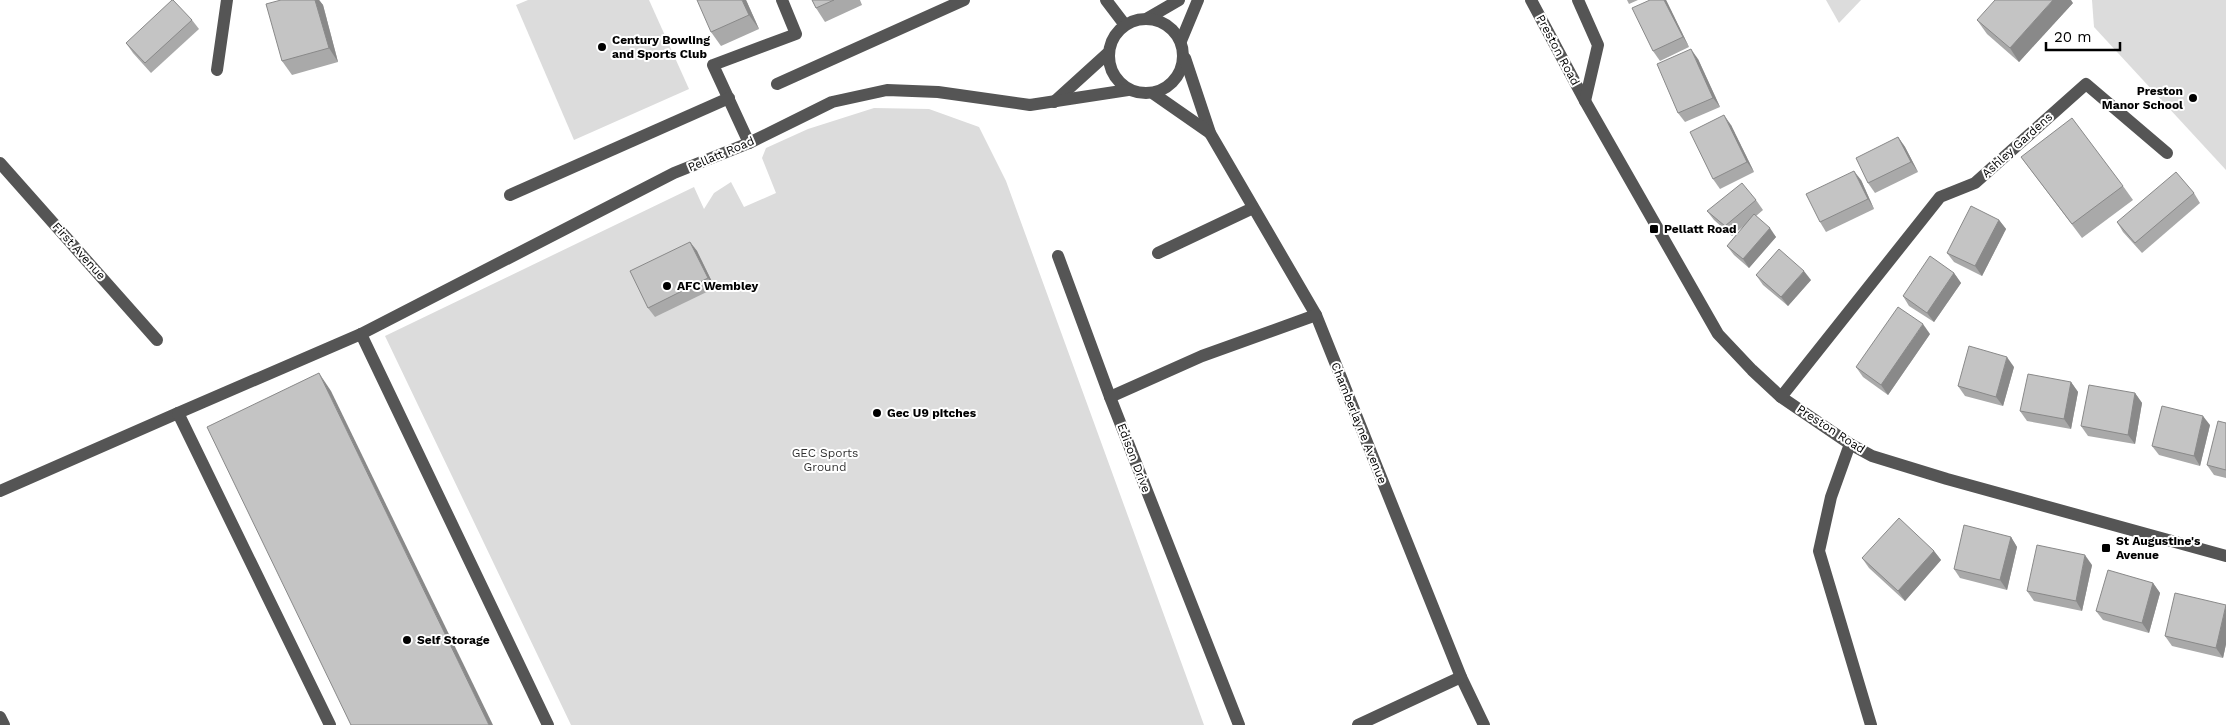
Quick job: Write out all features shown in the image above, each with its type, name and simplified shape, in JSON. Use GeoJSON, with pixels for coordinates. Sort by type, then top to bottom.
{"type":"FeatureCollection","features":[{"type":"Feature","properties":{"kind":"street"},"geometry":{"type":"LineString","coordinates":[[217,70],[227,0]]}},
{"type":"Feature","properties":{"kind":"street"},"geometry":{"type":"LineString","coordinates":[[749,143],[714,65],[796,34],[782,0]]}},
{"type":"Feature","properties":{"kind":"street"},"geometry":{"type":"LineString","coordinates":[[777,84],[964,0]]}},
{"type":"Feature","properties":{"kind":"street"},"geometry":{"type":"LineString","coordinates":[[1106,0],[1125,25]]}},
{"type":"Feature","properties":{"kind":"street"},"geometry":{"type":"LineString","coordinates":[[1054,102],[1108,53],[1114,37],[1125,25],[1148,18],[1179,0]]}},
{"type":"Feature","properties":{"kind":"street"},"geometry":{"type":"LineString","coordinates":[[1181,40],[1198,0]]}},
{"type":"Feature","properties":{"kind":"street","name":"Preston Road"},"geometry":{"type":"LineString","coordinates":[[1531,0],[1585,100],[1718,334],[1752,370],[1781,396],[1850,444],[1872,456],[1947,479],[2226,556]]}},
{"type":"Feature","properties":{"kind":"street","name":"Preston Road"},"geometry":{"type":"LineString","coordinates":[[1578,0],[1598,45],[1585,100]]}},
{"type":"Feature","properties":{"kind":"street"},"geometry":{"type":"LineString","coordinates":[[1148,18],[1169,25],[1181,40],[1184,58],[1174,83],[1154,94]]}},
{"type":"Feature","properties":{"kind":"street"},"geometry":{"type":"LineString","coordinates":[[1108,53],[1112,72],[1128,90]]}},
{"type":"Feature","properties":{"kind":"street","name":"Chamberlayne Avenue"},"geometry":{"type":"LineString","coordinates":[[1184,58],[1210,133],[1316,316],[1461,677],[1484,725]]}},
{"type":"Feature","properties":{"kind":"street","name":"Ashley Gardens"},"geometry":{"type":"LineString","coordinates":[[1781,396],[1940,198],[1975,182],[2086,84],[2168,153]]}},
{"type":"Feature","properties":{"kind":"street","name":"Pellatt Road"},"geometry":{"type":"LineString","coordinates":[[0,491],[361,334],[674,174],[749,143],[832,102],[887,90],[938,92],[1030,105],[1128,90],[1154,94]]}},
{"type":"Feature","properties":{"kind":"street","name":"Chamberlayne Avenue"},"geometry":{"type":"LineString","coordinates":[[1154,94],[1210,133]]}},
{"type":"Feature","properties":{"kind":"street"},"geometry":{"type":"LineString","coordinates":[[510,195],[729,98]]}},
{"type":"Feature","properties":{"kind":"street","name":"First Avenue"},"geometry":{"type":"LineString","coordinates":[[0,162],[157,340]]}},
{"type":"Feature","properties":{"kind":"street"},"geometry":{"type":"LineString","coordinates":[[1158,253],[1253,208]]}},
{"type":"Feature","properties":{"kind":"street","name":"Edison Drive"},"geometry":{"type":"LineString","coordinates":[[1058,256],[1110,397],[1239,725]]}},
{"type":"Feature","properties":{"kind":"street"},"geometry":{"type":"LineString","coordinates":[[1110,397],[1202,356],[1316,316]]}},
{"type":"Feature","properties":{"kind":"street"},"geometry":{"type":"LineString","coordinates":[[361,334],[548,725]]}},
{"type":"Feature","properties":{"kind":"street"},"geometry":{"type":"LineString","coordinates":[[178,413],[330,725]]}},
{"type":"Feature","properties":{"kind":"street"},"geometry":{"type":"LineString","coordinates":[[1850,444],[1831,498],[1819,551],[1871,725]]}},
{"type":"Feature","properties":{"kind":"street"},"geometry":{"type":"LineString","coordinates":[[1358,725],[1461,677]]}},
{"type":"Feature","properties":{"kind":"street"},"geometry":{"type":"LineString","coordinates":[[0,717],[4,725]]}},
{"type":"Feature","properties":{"kind":"green space","name":"Century Bowling and Sports Club"},"geometry":{"type":"Polygon","coordinates":[[[528,0],[649,0],[689,89],[574,140],[516,5],[528,0]]]}},
{"type":"Feature","properties":{"kind":"green space"},"geometry":{"type":"Polygon","coordinates":[[[1826,0],[1861,0],[1839,23],[1826,0]]]}},
{"type":"Feature","properties":{"kind":"green space","name":"Preston Manor School"},"geometry":{"type":"Polygon","coordinates":[[[2092,0],[2226,0],[2226,170],[2094,27],[2092,0]]]}},
{"type":"Feature","properties":{"kind":"green space","name":"GEC Sports Ground"},"geometry":{"type":"Polygon","coordinates":[[[874,108],[929,109],[979,127],[1006,181],[1204,725],[571,725],[385,336],[694,187],[704,209],[714,193],[731,182],[744,207],[776,193],[762,158],[766,148],[808,129],[874,108]]]}},
{"type":"Feature","properties":{"kind":"building"},"geometry":{"type":"Polygon","coordinates":[[[172,0],[192,20],[145,63],[126,43],[172,0]]]}},
{"type":"Feature","properties":{"kind":"building"},"geometry":{"type":"Polygon","coordinates":[[[281,0],[315,0],[329,48],[282,61],[266,4],[281,0]]]}},
{"type":"Feature","properties":{"kind":"building"},"geometry":{"type":"Polygon","coordinates":[[[697,0],[742,0],[749,15],[711,32],[697,0]]]}},
{"type":"Feature","properties":{"kind":"building"},"geometry":{"type":"Polygon","coordinates":[[[812,0],[834,0],[816,8],[812,0]]]}},
{"type":"Feature","properties":{"kind":"building"},"geometry":{"type":"Polygon","coordinates":[[[1650,0],[1664,0],[1683,37],[1653,51],[1632,8],[1650,0]]]}},
{"type":"Feature","properties":{"kind":"building"},"geometry":{"type":"Polygon","coordinates":[[[1995,0],[2053,0],[2010,48],[1977,20],[1995,0]]]}},
{"type":"Feature","properties":{"kind":"building"},"geometry":{"type":"Polygon","coordinates":[[[1691,49],[1713,98],[1678,113],[1657,64],[1691,49]]]}},
{"type":"Feature","properties":{"kind":"building"},"geometry":{"type":"Polygon","coordinates":[[[1724,115],[1747,162],[1713,179],[1690,132],[1724,115]]]}},
{"type":"Feature","properties":{"kind":"building"},"geometry":{"type":"Polygon","coordinates":[[[2072,118],[2123,186],[2072,224],[2021,157],[2072,118]]]}},
{"type":"Feature","properties":{"kind":"building"},"geometry":{"type":"Polygon","coordinates":[[[1898,137],[1911,162],[1868,183],[1856,158],[1898,137]]]}},
{"type":"Feature","properties":{"kind":"building"},"geometry":{"type":"Polygon","coordinates":[[[1854,171],[1868,199],[1820,222],[1806,194],[1854,171]]]}},
{"type":"Feature","properties":{"kind":"building"},"geometry":{"type":"Polygon","coordinates":[[[2176,172],[2194,193],[2135,243],[2117,222],[2176,172]]]}},
{"type":"Feature","properties":{"kind":"building"},"geometry":{"type":"Polygon","coordinates":[[[1742,183],[1756,200],[1725,226],[1707,211],[1742,183]]]}},
{"type":"Feature","properties":{"kind":"building"},"geometry":{"type":"Polygon","coordinates":[[[1971,206],[1999,220],[1975,266],[1947,253],[1971,206]]]}},
{"type":"Feature","properties":{"kind":"building"},"geometry":{"type":"Polygon","coordinates":[[[1754,214],[1770,228],[1743,259],[1727,246],[1754,214]]]}},
{"type":"Feature","properties":{"kind":"building"},"geometry":{"type":"Polygon","coordinates":[[[690,242],[708,278],[648,308],[630,271],[690,242]]]}},
{"type":"Feature","properties":{"kind":"building"},"geometry":{"type":"Polygon","coordinates":[[[1779,249],[1804,271],[1781,297],[1756,275],[1779,249]]]}},
{"type":"Feature","properties":{"kind":"building"},"geometry":{"type":"Polygon","coordinates":[[[1930,256],[1954,273],[1927,313],[1903,296],[1930,256]]]}},
{"type":"Feature","properties":{"kind":"building"},"geometry":{"type":"Polygon","coordinates":[[[1898,307],[1923,324],[1881,385],[1856,367],[1898,307]]]}},
{"type":"Feature","properties":{"kind":"building"},"geometry":{"type":"Polygon","coordinates":[[[1969,346],[2007,357],[1996,397],[1958,386],[1969,346]]]}},
{"type":"Feature","properties":{"kind":"building"},"geometry":{"type":"Polygon","coordinates":[[[319,373],[489,725],[351,725],[207,427],[319,373]]]}},
{"type":"Feature","properties":{"kind":"building"},"geometry":{"type":"Polygon","coordinates":[[[2028,374],[2071,382],[2064,419],[2020,411],[2028,374]]]}},
{"type":"Feature","properties":{"kind":"building"},"geometry":{"type":"Polygon","coordinates":[[[2089,385],[2135,393],[2128,435],[2081,426],[2089,385]]]}},
{"type":"Feature","properties":{"kind":"building"},"geometry":{"type":"Polygon","coordinates":[[[2162,406],[2203,416],[2194,456],[2152,446],[2162,406]]]}},
{"type":"Feature","properties":{"kind":"building"},"geometry":{"type":"Polygon","coordinates":[[[2218,421],[2226,423],[2226,470],[2207,465],[2218,421]]]}},
{"type":"Feature","properties":{"kind":"building"},"geometry":{"type":"Polygon","coordinates":[[[1899,518],[1934,551],[1898,591],[1862,558],[1899,518]]]}},
{"type":"Feature","properties":{"kind":"building"},"geometry":{"type":"Polygon","coordinates":[[[1964,525],[2011,537],[2000,580],[1954,569],[1964,525]]]}},
{"type":"Feature","properties":{"kind":"building"},"geometry":{"type":"Polygon","coordinates":[[[2037,545],[2085,555],[2076,601],[2027,591],[2037,545]]]}},
{"type":"Feature","properties":{"kind":"building"},"geometry":{"type":"Polygon","coordinates":[[[2108,570],[2153,583],[2142,623],[2096,611],[2108,570]]]}},
{"type":"Feature","properties":{"kind":"building"},"geometry":{"type":"Polygon","coordinates":[[[2175,593],[2226,605],[2216,648],[2165,636],[2175,593]]]}},
{"type":"Feature","properties":{"kind":"place","name":"Century Bowling and Sports Club"},"geometry":{"type":"Point","coordinates":[602,47]}},
{"type":"Feature","properties":{"kind":"place","name":"Preston Manor School"},"geometry":{"type":"Point","coordinates":[2193,98]}},
{"type":"Feature","properties":{"kind":"place","name":"Pellatt Road"},"geometry":{"type":"Point","coordinates":[1654,229]}},
{"type":"Feature","properties":{"kind":"place","name":"AFC Wembley"},"geometry":{"type":"Point","coordinates":[667,286]}},
{"type":"Feature","properties":{"kind":"place","name":"Gec U9 pitches"},"geometry":{"type":"Point","coordinates":[877,413]}},
{"type":"Feature","properties":{"kind":"place","name":"St Augustine's Avenue"},"geometry":{"type":"Point","coordinates":[2106,548]}},
{"type":"Feature","properties":{"kind":"place","name":"Self Storage"},"geometry":{"type":"Point","coordinates":[407,640]}}]}
